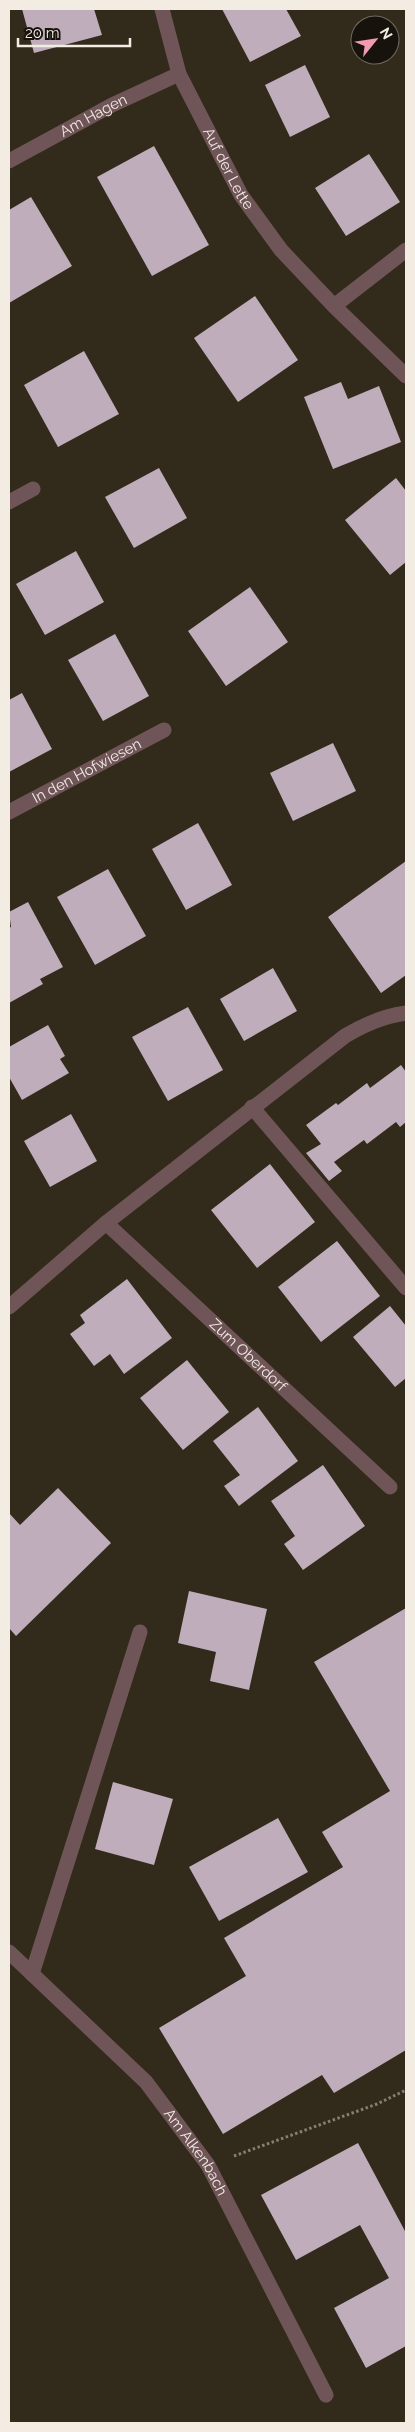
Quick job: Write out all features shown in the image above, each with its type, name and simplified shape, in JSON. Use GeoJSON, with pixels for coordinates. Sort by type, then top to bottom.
{"type":"FeatureCollection","features":[{"type":"Feature","properties":{"kind":"street","name":"Auf der Lette"},"geometry":{"type":"LineString","coordinates":[[162,9],[180,74],[241,195],[281,250],[334,306],[406,376]]}},
{"type":"Feature","properties":{"kind":"street","name":"Am Hagen"},"geometry":{"type":"LineString","coordinates":[[9,161],[112,105],[180,74]]}},
{"type":"Feature","properties":{"kind":"street"},"geometry":{"type":"LineString","coordinates":[[334,306],[406,250]]}},
{"type":"Feature","properties":{"kind":"street"},"geometry":{"type":"LineString","coordinates":[[9,502],[33,489]]}},
{"type":"Feature","properties":{"kind":"street","name":"In den Hofwiesen"},"geometry":{"type":"LineString","coordinates":[[9,812],[164,730]]}},
{"type":"Feature","properties":{"kind":"street"},"geometry":{"type":"LineString","coordinates":[[9,1305],[106,1223],[345,1036],[366,1023],[387,1016],[406,1013]]}},
{"type":"Feature","properties":{"kind":"street"},"geometry":{"type":"LineString","coordinates":[[252,1107],[406,1288]]}},
{"type":"Feature","properties":{"kind":"street","name":"Zum Oberdorf"},"geometry":{"type":"LineString","coordinates":[[106,1223],[390,1487]]}},
{"type":"Feature","properties":{"kind":"street"},"geometry":{"type":"LineString","coordinates":[[32,1974],[140,1632]]}},
{"type":"Feature","properties":{"kind":"street","name":"Am Alkenbach"},"geometry":{"type":"LineString","coordinates":[[9,1952],[146,2082],[208,2165],[326,2395]]}},
{"type":"Feature","properties":{"kind":"path"},"geometry":{"type":"LineString","coordinates":[[208,2165],[377,2104],[406,2090]]}},
{"type":"Feature","properties":{"kind":"building"},"geometry":{"type":"Polygon","coordinates":[[[22,9],[94,9],[102,35],[34,53],[22,9]]]}},
{"type":"Feature","properties":{"kind":"building"},"geometry":{"type":"Polygon","coordinates":[[[222,9],[286,9],[301,36],[250,62],[222,9]]]}},
{"type":"Feature","properties":{"kind":"building"},"geometry":{"type":"Polygon","coordinates":[[[305,65],[330,117],[290,137],[265,85],[305,65]]]}},
{"type":"Feature","properties":{"kind":"building"},"geometry":{"type":"Polygon","coordinates":[[[154,146],[209,245],[152,276],[97,177],[154,146]]]}},
{"type":"Feature","properties":{"kind":"building"},"geometry":{"type":"Polygon","coordinates":[[[369,154],[400,202],[346,236],[315,188],[369,154]]]}},
{"type":"Feature","properties":{"kind":"building"},"geometry":{"type":"Polygon","coordinates":[[[31,197],[72,266],[9,303],[9,210],[31,197]]]}},
{"type":"Feature","properties":{"kind":"building"},"geometry":{"type":"Polygon","coordinates":[[[255,296],[298,360],[238,402],[194,338],[255,296]]]}},
{"type":"Feature","properties":{"kind":"building"},"geometry":{"type":"Polygon","coordinates":[[[84,351],[119,414],[58,447],[24,385],[84,351]]]}},
{"type":"Feature","properties":{"kind":"building"},"geometry":{"type":"Polygon","coordinates":[[[341,382],[348,399],[379,386],[401,442],[333,469],[304,397],[341,382]]]}},
{"type":"Feature","properties":{"kind":"building"},"geometry":{"type":"Polygon","coordinates":[[[159,468],[187,518],[134,548],[105,497],[159,468]]]}},
{"type":"Feature","properties":{"kind":"building"},"geometry":{"type":"Polygon","coordinates":[[[396,478],[406,491],[406,562],[390,575],[345,520],[396,478]]]}},
{"type":"Feature","properties":{"kind":"building"},"geometry":{"type":"Polygon","coordinates":[[[76,551],[104,602],[45,635],[16,584],[76,551]]]}},
{"type":"Feature","properties":{"kind":"building"},"geometry":{"type":"Polygon","coordinates":[[[250,587],[288,642],[226,686],[188,631],[250,587]]]}},
{"type":"Feature","properties":{"kind":"building"},"geometry":{"type":"Polygon","coordinates":[[[115,634],[149,696],[103,721],[68,660],[115,634]]]}},
{"type":"Feature","properties":{"kind":"building"},"geometry":{"type":"Polygon","coordinates":[[[22,693],[52,749],[9,772],[9,700],[22,693]]]}},
{"type":"Feature","properties":{"kind":"building"},"geometry":{"type":"Polygon","coordinates":[[[333,743],[356,791],[293,821],[270,773],[333,743]]]}},
{"type":"Feature","properties":{"kind":"building"},"geometry":{"type":"Polygon","coordinates":[[[198,823],[232,885],[186,910],[152,849],[198,823]]]}},
{"type":"Feature","properties":{"kind":"building"},"geometry":{"type":"Polygon","coordinates":[[[406,861],[406,975],[381,993],[328,917],[406,861]]]}},
{"type":"Feature","properties":{"kind":"building"},"geometry":{"type":"Polygon","coordinates":[[[108,869],[146,936],[95,965],[57,897],[108,869]]]}},
{"type":"Feature","properties":{"kind":"building"},"geometry":{"type":"Polygon","coordinates":[[[28,902],[63,967],[40,979],[43,984],[9,1003],[9,928],[11,927],[9,912],[28,902]]]}},
{"type":"Feature","properties":{"kind":"building"},"geometry":{"type":"Polygon","coordinates":[[[273,968],[297,1011],[244,1041],[220,999],[273,968]]]}},
{"type":"Feature","properties":{"kind":"building"},"geometry":{"type":"Polygon","coordinates":[[[188,1007],[223,1070],[168,1101],[132,1037],[188,1007]]]}},
{"type":"Feature","properties":{"kind":"building"},"geometry":{"type":"Polygon","coordinates":[[[48,1025],[65,1056],[60,1059],[69,1073],[22,1100],[9,1077],[9,1047],[48,1025]]]}},
{"type":"Feature","properties":{"kind":"building"},"geometry":{"type":"Polygon","coordinates":[[[401,1065],[406,1072],[406,1122],[400,1127],[396,1122],[367,1144],[364,1140],[334,1162],[342,1171],[329,1181],[306,1153],[321,1144],[306,1125],[336,1103],[338,1105],[367,1083],[370,1088],[401,1065]]]}},
{"type":"Feature","properties":{"kind":"building"},"geometry":{"type":"Polygon","coordinates":[[[71,1114],[97,1161],[50,1187],[24,1141],[71,1114]]]}},
{"type":"Feature","properties":{"kind":"building"},"geometry":{"type":"Polygon","coordinates":[[[270,1164],[315,1222],[257,1268],[211,1210],[270,1164]]]}},
{"type":"Feature","properties":{"kind":"building"},"geometry":{"type":"Polygon","coordinates":[[[337,1241],[380,1296],[321,1342],[278,1287],[337,1241]]]}},
{"type":"Feature","properties":{"kind":"building"},"geometry":{"type":"Polygon","coordinates":[[[127,1279],[172,1338],[124,1374],[110,1354],[94,1366],[70,1334],[85,1323],[80,1315],[127,1279]]]}},
{"type":"Feature","properties":{"kind":"building"},"geometry":{"type":"Polygon","coordinates":[[[390,1306],[406,1326],[406,1378],[395,1387],[353,1337],[390,1306]]]}},
{"type":"Feature","properties":{"kind":"building"},"geometry":{"type":"Polygon","coordinates":[[[187,1360],[229,1412],[183,1450],[140,1398],[187,1360]]]}},
{"type":"Feature","properties":{"kind":"building"},"geometry":{"type":"Polygon","coordinates":[[[258,1407],[298,1461],[239,1506],[224,1486],[240,1475],[213,1441],[258,1407]]]}},
{"type":"Feature","properties":{"kind":"building"},"geometry":{"type":"Polygon","coordinates":[[[323,1465],[365,1526],[303,1570],[284,1544],[295,1536],[271,1501],[323,1465]]]}},
{"type":"Feature","properties":{"kind":"building"},"geometry":{"type":"Polygon","coordinates":[[[58,1488],[111,1543],[16,1636],[9,1628],[9,1513],[20,1525],[58,1488]]]}},
{"type":"Feature","properties":{"kind":"building"},"geometry":{"type":"Polygon","coordinates":[[[189,1591],[267,1609],[249,1690],[210,1681],[216,1652],[178,1643],[189,1591]]]}},
{"type":"Feature","properties":{"kind":"building"},"geometry":{"type":"Polygon","coordinates":[[[406,1608],[406,2050],[334,2093],[322,2075],[223,2134],[159,2028],[246,1976],[224,1938],[343,1867],[322,1832],[390,1791],[314,1662],[406,1608]]]}},
{"type":"Feature","properties":{"kind":"building"},"geometry":{"type":"Polygon","coordinates":[[[113,1782],[173,1799],[154,1865],[95,1849],[113,1782]]]}},
{"type":"Feature","properties":{"kind":"building"},"geometry":{"type":"Polygon","coordinates":[[[278,1818],[308,1872],[219,1921],[189,1867],[278,1818]]]}},
{"type":"Feature","properties":{"kind":"building"},"geometry":{"type":"Polygon","coordinates":[[[358,2143],[406,2233],[406,2346],[366,2368],[334,2308],[389,2278],[360,2225],[296,2260],[261,2195],[358,2143]]]}}]}
